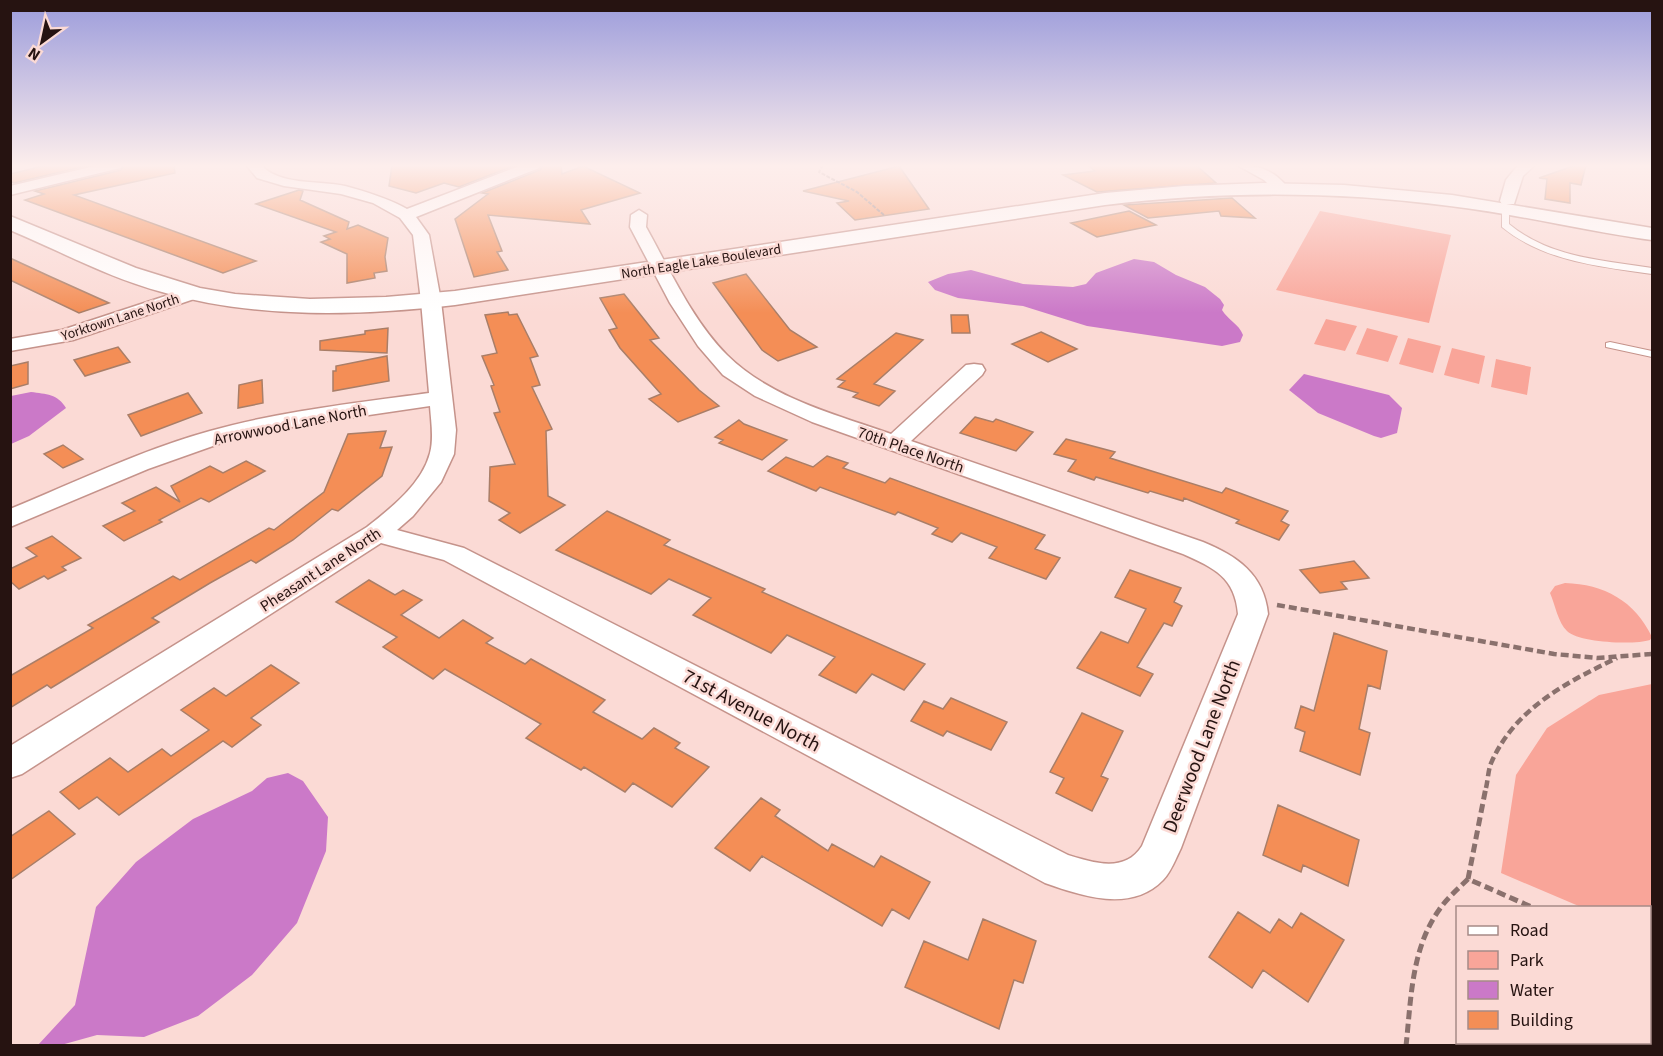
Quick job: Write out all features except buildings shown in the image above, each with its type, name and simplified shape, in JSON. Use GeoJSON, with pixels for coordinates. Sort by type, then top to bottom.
{"type":"FeatureCollection","features":[{"type":"Feature","properties":{"kind":"street","name":"Pheasant Lane North"},"geometry":{"type":"LineString","coordinates":[[10,764],[377,533],[404,510],[428,482],[442,454],[444,430],[431,301],[421,236],[406,214]]}},
{"type":"Feature","properties":{"kind":"street","name":"North Eagle Lake Boulevard"},"geometry":{"type":"LineString","coordinates":[[10,222],[136,276],[193,293],[258,302],[311,305],[431,301],[1004,214]]}},
{"type":"Feature","properties":{"kind":"street","name":"North Eagle Lake Boulevard"},"geometry":{"type":"LineString","coordinates":[[1554,214],[1653,234]]}},
{"type":"Feature","properties":{"kind":"street","name":"70th Place North"},"geometry":{"type":"LineString","coordinates":[[639,215],[638,227],[660,268],[700,333],[730,369],[785,403],[1215,556],[1232,568],[1245,582],[1253,598]]}},
{"type":"Feature","properties":{"kind":"street","name":"Yorktown Lane North"},"geometry":{"type":"LineString","coordinates":[[10,345],[66,336],[193,293]]}},
{"type":"Feature","properties":{"kind":"street"},"geometry":{"type":"LineString","coordinates":[[895,443],[974,370]]}},
{"type":"Feature","properties":{"kind":"street","name":"Arrowwood Lane North"},"geometry":{"type":"LineString","coordinates":[[10,519],[117,472],[219,436],[440,398]]}},
{"type":"Feature","properties":{"kind":"street","name":"71st Avenue North"},"geometry":{"type":"LineString","coordinates":[[377,533],[454,554],[1059,870],[1096,882],[1128,881]]}},
{"type":"Feature","properties":{"kind":"street","name":"Deerwood Lane North"},"geometry":{"type":"LineString","coordinates":[[1128,881],[1150,867],[1162,848],[1252,614],[1253,598]]}},
{"type":"Feature","properties":{"kind":"lane"},"geometry":{"type":"LineString","coordinates":[[1506,214],[1505,225],[1515,236],[1543,249],[1653,271]]}},
{"type":"Feature","properties":{"kind":"lane"},"geometry":{"type":"LineString","coordinates":[[1610,345],[1653,354]]}},
{"type":"Feature","properties":{"kind":"path"},"geometry":{"type":"LineString","coordinates":[[884,214],[902,229]]}},
{"type":"Feature","properties":{"kind":"path"},"geometry":{"type":"LineString","coordinates":[[1253,598],[1276,605],[1554,654],[1597,658],[1653,654]]}},
{"type":"Feature","properties":{"kind":"path"},"geometry":{"type":"LineString","coordinates":[[1406,1046],[1416,959],[1423,937],[1437,912],[1468,879],[1491,763],[1505,738],[1545,697],[1574,679],[1621,657]]}},
{"type":"Feature","properties":{"kind":"path"},"geometry":{"type":"LineString","coordinates":[[1468,879],[1529,906]]}},
{"type":"Feature","properties":{"kind":"green space"},"geometry":{"type":"Polygon","coordinates":[[[1318,214],[1338,214],[1451,235],[1429,323],[1276,290],[1318,214]]]}},
{"type":"Feature","properties":{"kind":"green space"},"geometry":{"type":"Polygon","coordinates":[[[1326,319],[1357,326],[1345,351],[1314,344],[1326,319]]]}},
{"type":"Feature","properties":{"kind":"green space"},"geometry":{"type":"Polygon","coordinates":[[[1367,328],[1398,336],[1388,362],[1356,354],[1367,328]]]}},
{"type":"Feature","properties":{"kind":"green space"},"geometry":{"type":"Polygon","coordinates":[[[1408,338],[1441,346],[1433,373],[1399,364],[1408,338]]]}},
{"type":"Feature","properties":{"kind":"green space"},"geometry":{"type":"Polygon","coordinates":[[[1452,348],[1485,356],[1479,384],[1444,375],[1452,348]]]}},
{"type":"Feature","properties":{"kind":"green space"},"geometry":{"type":"Polygon","coordinates":[[[1496,359],[1531,367],[1527,395],[1491,387],[1496,359]]]}},
{"type":"Feature","properties":{"kind":"green space"},"geometry":{"type":"Polygon","coordinates":[[[1565,583],[1593,587],[1617,597],[1637,614],[1652,637],[1643,642],[1620,643],[1573,635],[1561,623],[1550,593],[1555,586],[1565,583]]]}},
{"type":"Feature","properties":{"kind":"green space"},"geometry":{"type":"Polygon","coordinates":[[[1652,684],[1652,939],[1651,906],[1579,906],[1501,873],[1516,775],[1547,728],[1599,695],[1652,684]]]}},
{"type":"Feature","properties":{"kind":"green space"},"geometry":{"type":"Polygon","coordinates":[[[1652,1008],[1652,1045],[1497,1045],[1651,1044],[1652,1008]]]}},
{"type":"Feature","properties":{"kind":"water"},"geometry":{"type":"Polygon","coordinates":[[[1134,259],[1154,262],[1176,275],[1205,287],[1220,299],[1224,305],[1222,310],[1241,331],[1243,335],[1240,342],[1222,346],[1087,326],[1023,306],[958,298],[935,290],[928,282],[948,274],[971,270],[1023,284],[1073,287],[1086,284],[1096,273],[1134,259]]]}},
{"type":"Feature","properties":{"kind":"water"},"geometry":{"type":"Polygon","coordinates":[[[1304,374],[1389,395],[1402,408],[1397,433],[1381,438],[1318,413],[1289,390],[1304,374]]]}},
{"type":"Feature","properties":{"kind":"water"},"geometry":{"type":"Polygon","coordinates":[[[31,392],[55,397],[66,408],[29,436],[11,444],[11,396],[31,392]]]}},
{"type":"Feature","properties":{"kind":"water"},"geometry":{"type":"Polygon","coordinates":[[[288,773],[303,781],[328,817],[326,851],[297,923],[252,975],[198,1016],[144,1037],[97,1035],[61,1045],[38,1045],[75,1005],[96,907],[136,862],[193,819],[252,791],[267,778],[288,773]]]}}]}
